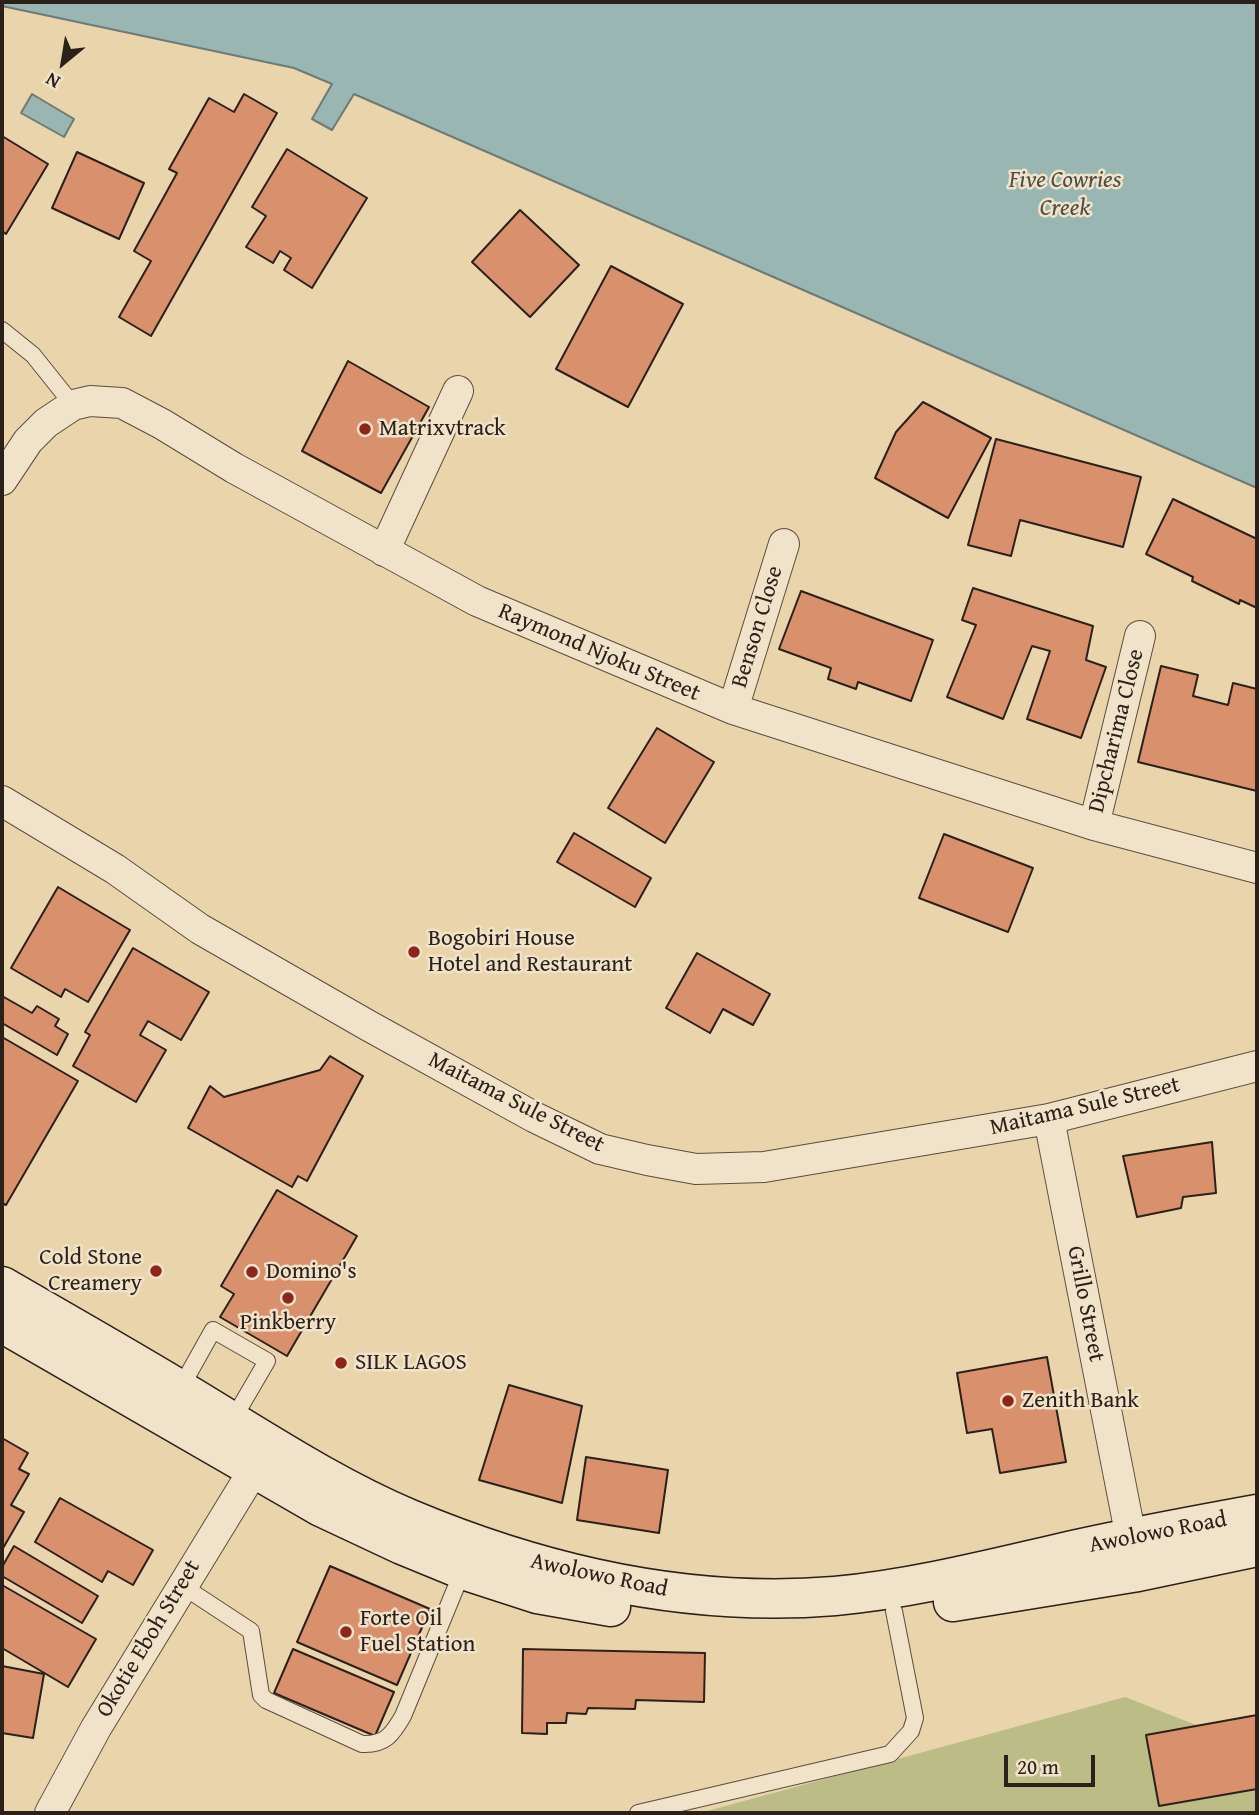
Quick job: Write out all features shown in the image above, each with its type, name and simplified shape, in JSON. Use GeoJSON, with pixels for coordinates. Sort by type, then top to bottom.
{"type":"FeatureCollection","features":[{"type":"Feature","properties":{"kind":"main road","name":"Awolowo Road"},"geometry":{"type":"LineString","coordinates":[[2,1286],[232,1422],[262,1456],[321,1507],[463,1570],[537,1594],[692,1617],[771,1618],[894,1611],[1134,1554],[1257,1514]]}},
{"type":"Feature","properties":{"kind":"main road","name":"Awolowo Road"},"geometry":{"type":"LineString","coordinates":[[2,1323],[262,1456],[340,1484],[408,1518],[503,1554],[591,1578],[669,1592],[756,1598],[836,1596],[1134,1554],[1257,1547]]}},
{"type":"Feature","properties":{"kind":"street"},"geometry":{"type":"LineString","coordinates":[[384,551],[458,391]]}},
{"type":"Feature","properties":{"kind":"street","name":"Raymond Njoku Street"},"geometry":{"type":"LineString","coordinates":[[73,404],[90,401],[122,403],[477,601],[733,709],[1094,825],[1257,868]]}},
{"type":"Feature","properties":{"kind":"street"},"geometry":{"type":"LineString","coordinates":[[2,480],[28,441],[46,423],[73,404]]}},
{"type":"Feature","properties":{"kind":"street","name":"Benson Close"},"geometry":{"type":"LineString","coordinates":[[733,709],[784,544]]}},
{"type":"Feature","properties":{"kind":"street","name":"Dipcharima Close"},"geometry":{"type":"LineString","coordinates":[[1094,825],[1140,636]]}},
{"type":"Feature","properties":{"kind":"street","name":"Maitama Sule Street"},"geometry":{"type":"LineString","coordinates":[[2,801],[115,869],[200,929],[534,1117],[600,1149],[696,1170],[764,1167],[1049,1119],[1257,1066]]}},
{"type":"Feature","properties":{"kind":"street","name":"Grillo Street"},"geometry":{"type":"LineString","coordinates":[[1049,1119],[1134,1554]]}},
{"type":"Feature","properties":{"kind":"street","name":"Okotie Eboh Street"},"geometry":{"type":"LineString","coordinates":[[50,1813],[96,1728],[262,1456]]}},
{"type":"Feature","properties":{"kind":"lane"},"geometry":{"type":"LineString","coordinates":[[2,330],[33,355],[73,404]]}},
{"type":"Feature","properties":{"kind":"lane"},"geometry":{"type":"LineString","coordinates":[[180,1389],[213,1330],[267,1361],[232,1422]]}},
{"type":"Feature","properties":{"kind":"lane"},"geometry":{"type":"LineString","coordinates":[[181,1585],[251,1631],[261,1695],[266,1700],[362,1744],[375,1745],[394,1732],[403,1716],[463,1570]]}},
{"type":"Feature","properties":{"kind":"lane"},"geometry":{"type":"LineString","coordinates":[[638,1813],[890,1754],[911,1731],[915,1718],[894,1611]]}},
{"type":"Feature","properties":{"kind":"green space"},"geometry":{"type":"Polygon","coordinates":[[[1125,1697],[1257,1749],[1257,1813],[700,1813],[1125,1697]]]}},
{"type":"Feature","properties":{"kind":"water","name":"Five Cowries Creek"},"geometry":{"type":"Polygon","coordinates":[[[2,2],[1257,2],[1257,488],[354,94],[332,130],[312,119],[332,84],[294,68],[2,6],[2,2]]]}},
{"type":"Feature","properties":{"kind":"water"},"geometry":{"type":"Polygon","coordinates":[[[32,94],[74,119],[64,137],[21,113],[32,94]]]}},
{"type":"Feature","properties":{"kind":"building"},"geometry":{"type":"Polygon","coordinates":[[[244,94],[277,113],[151,336],[119,317],[151,261],[134,251],[177,173],[169,169],[209,98],[234,112],[244,94]]]}},
{"type":"Feature","properties":{"kind":"building"},"geometry":{"type":"Polygon","coordinates":[[[2,136],[48,164],[6,234],[2,231],[2,136]]]}},
{"type":"Feature","properties":{"kind":"building"},"geometry":{"type":"Polygon","coordinates":[[[287,149],[367,198],[312,288],[284,270],[291,258],[280,251],[273,263],[246,247],[266,216],[252,207],[287,149]]]}},
{"type":"Feature","properties":{"kind":"building"},"geometry":{"type":"Polygon","coordinates":[[[77,152],[144,183],[119,239],[52,208],[77,152]]]}},
{"type":"Feature","properties":{"kind":"building"},"geometry":{"type":"Polygon","coordinates":[[[520,210],[579,265],[530,317],[472,262],[520,210]]]}},
{"type":"Feature","properties":{"kind":"building"},"geometry":{"type":"Polygon","coordinates":[[[611,266],[683,304],[628,407],[556,369],[611,266]]]}},
{"type":"Feature","properties":{"kind":"building","name":"Matrixvtrack"},"geometry":{"type":"Polygon","coordinates":[[[348,361],[429,407],[381,493],[302,451],[348,361]]]}},
{"type":"Feature","properties":{"kind":"building"},"geometry":{"type":"Polygon","coordinates":[[[923,402],[991,438],[948,518],[875,478],[896,432],[923,402]]]}},
{"type":"Feature","properties":{"kind":"building"},"geometry":{"type":"Polygon","coordinates":[[[996,439],[1141,477],[1123,547],[1020,520],[1011,556],[968,545],[996,439]]]}},
{"type":"Feature","properties":{"kind":"building"},"geometry":{"type":"Polygon","coordinates":[[[1173,499],[1257,539],[1257,608],[1240,600],[1239,604],[1146,554],[1173,499]]]}},
{"type":"Feature","properties":{"kind":"building"},"geometry":{"type":"Polygon","coordinates":[[[973,588],[1093,626],[1086,660],[1106,667],[1081,738],[1027,719],[1050,651],[1032,646],[1003,719],[947,697],[976,625],[962,620],[973,588]]]}},
{"type":"Feature","properties":{"kind":"building"},"geometry":{"type":"Polygon","coordinates":[[[801,591],[933,640],[911,701],[858,682],[856,689],[828,679],[831,668],[779,649],[801,591]]]}},
{"type":"Feature","properties":{"kind":"building"},"geometry":{"type":"Polygon","coordinates":[[[1161,666],[1198,675],[1193,696],[1228,705],[1233,683],[1257,689],[1257,791],[1138,762],[1161,666]]]}},
{"type":"Feature","properties":{"kind":"building"},"geometry":{"type":"Polygon","coordinates":[[[657,728],[714,762],[665,843],[608,808],[657,728]]]}},
{"type":"Feature","properties":{"kind":"building"},"geometry":{"type":"Polygon","coordinates":[[[574,833],[651,878],[635,907],[557,862],[574,833]]]}},
{"type":"Feature","properties":{"kind":"building"},"geometry":{"type":"Polygon","coordinates":[[[944,834],[1033,868],[1008,932],[919,898],[944,834]]]}},
{"type":"Feature","properties":{"kind":"building"},"geometry":{"type":"Polygon","coordinates":[[[58,887],[130,930],[88,1002],[65,989],[61,997],[11,968],[58,887]]]}},
{"type":"Feature","properties":{"kind":"building"},"geometry":{"type":"Polygon","coordinates":[[[133,948],[209,992],[181,1040],[148,1021],[140,1035],[166,1050],[136,1102],[73,1066],[90,1035],[85,1032],[133,948]]]}},
{"type":"Feature","properties":{"kind":"building"},"geometry":{"type":"Polygon","coordinates":[[[697,953],[770,994],[753,1025],[723,1009],[710,1033],[666,1008],[697,953]]]}},
{"type":"Feature","properties":{"kind":"building"},"geometry":{"type":"Polygon","coordinates":[[[2,996],[32,1013],[37,1006],[59,1019],[55,1026],[68,1034],[57,1055],[2,1023],[2,996]]]}},
{"type":"Feature","properties":{"kind":"building"},"geometry":{"type":"Polygon","coordinates":[[[2,1037],[78,1081],[6,1205],[2,1203],[2,1037]]]}},
{"type":"Feature","properties":{"kind":"building"},"geometry":{"type":"Polygon","coordinates":[[[330,1056],[363,1076],[307,1181],[298,1176],[292,1187],[188,1128],[210,1086],[224,1097],[320,1070],[330,1056]]]}},
{"type":"Feature","properties":{"kind":"building"},"geometry":{"type":"Polygon","coordinates":[[[1212,1142],[1216,1193],[1183,1197],[1181,1208],[1137,1217],[1123,1156],[1212,1142]]]}},
{"type":"Feature","properties":{"kind":"building"},"geometry":{"type":"Polygon","coordinates":[[[277,1190],[357,1236],[287,1356],[220,1317],[234,1294],[221,1286],[277,1190]]]}},
{"type":"Feature","properties":{"kind":"building","name":"Zenith Bank"},"geometry":{"type":"Polygon","coordinates":[[[1047,1357],[1066,1462],[1000,1473],[992,1429],[967,1433],[957,1373],[1047,1357]]]}},
{"type":"Feature","properties":{"kind":"building"},"geometry":{"type":"Polygon","coordinates":[[[509,1385],[582,1406],[562,1503],[479,1480],[509,1385]]]}},
{"type":"Feature","properties":{"kind":"building"},"geometry":{"type":"Polygon","coordinates":[[[2,1438],[28,1453],[19,1469],[29,1474],[11,1505],[24,1512],[2,1550],[2,1438]]]}},
{"type":"Feature","properties":{"kind":"building"},"geometry":{"type":"Polygon","coordinates":[[[586,1457],[668,1470],[659,1533],[577,1520],[586,1457]]]}},
{"type":"Feature","properties":{"kind":"building"},"geometry":{"type":"Polygon","coordinates":[[[60,1498],[153,1550],[133,1585],[108,1571],[102,1582],[35,1542],[60,1498]]]}},
{"type":"Feature","properties":{"kind":"building"},"geometry":{"type":"Polygon","coordinates":[[[14,1546],[98,1596],[82,1623],[2,1576],[2,1567],[14,1546]]]}},
{"type":"Feature","properties":{"kind":"building"},"geometry":{"type":"Polygon","coordinates":[[[330,1566],[430,1609],[397,1685],[297,1642],[330,1566]]]}},
{"type":"Feature","properties":{"kind":"building"},"geometry":{"type":"Polygon","coordinates":[[[2,1585],[96,1639],[68,1687],[2,1648],[2,1585]]]}},
{"type":"Feature","properties":{"kind":"building"},"geometry":{"type":"Polygon","coordinates":[[[293,1649],[394,1692],[375,1736],[274,1693],[293,1649]]]}},
{"type":"Feature","properties":{"kind":"building"},"geometry":{"type":"Polygon","coordinates":[[[523,1649],[705,1653],[704,1702],[636,1700],[635,1709],[588,1708],[586,1714],[567,1713],[566,1723],[547,1723],[547,1734],[522,1733],[523,1649]]]}},
{"type":"Feature","properties":{"kind":"building"},"geometry":{"type":"Polygon","coordinates":[[[2,1666],[44,1674],[33,1738],[2,1733],[2,1666]]]}},
{"type":"Feature","properties":{"kind":"building"},"geometry":{"type":"Polygon","coordinates":[[[1257,1715],[1257,1789],[1159,1806],[1146,1735],[1257,1715]]]}},
{"type":"Feature","properties":{"kind":"place","name":"Matrixvtrack"},"geometry":{"type":"Point","coordinates":[365,429]}},
{"type":"Feature","properties":{"kind":"place","name":"Bogobiri House Hotel and Restaurant"},"geometry":{"type":"Point","coordinates":[414,952]}},
{"type":"Feature","properties":{"kind":"place","name":"Cold Stone Creamery"},"geometry":{"type":"Point","coordinates":[156,1271]}},
{"type":"Feature","properties":{"kind":"place","name":"Domino's"},"geometry":{"type":"Point","coordinates":[252,1272]}},
{"type":"Feature","properties":{"kind":"place","name":"Pinkberry"},"geometry":{"type":"Point","coordinates":[288,1298]}},
{"type":"Feature","properties":{"kind":"place","name":"SILK LAGOS"},"geometry":{"type":"Point","coordinates":[341,1363]}},
{"type":"Feature","properties":{"kind":"place","name":"Zenith Bank"},"geometry":{"type":"Point","coordinates":[1008,1401]}},
{"type":"Feature","properties":{"kind":"place","name":"Forte Oil Fuel Station"},"geometry":{"type":"Point","coordinates":[346,1632]}}]}
